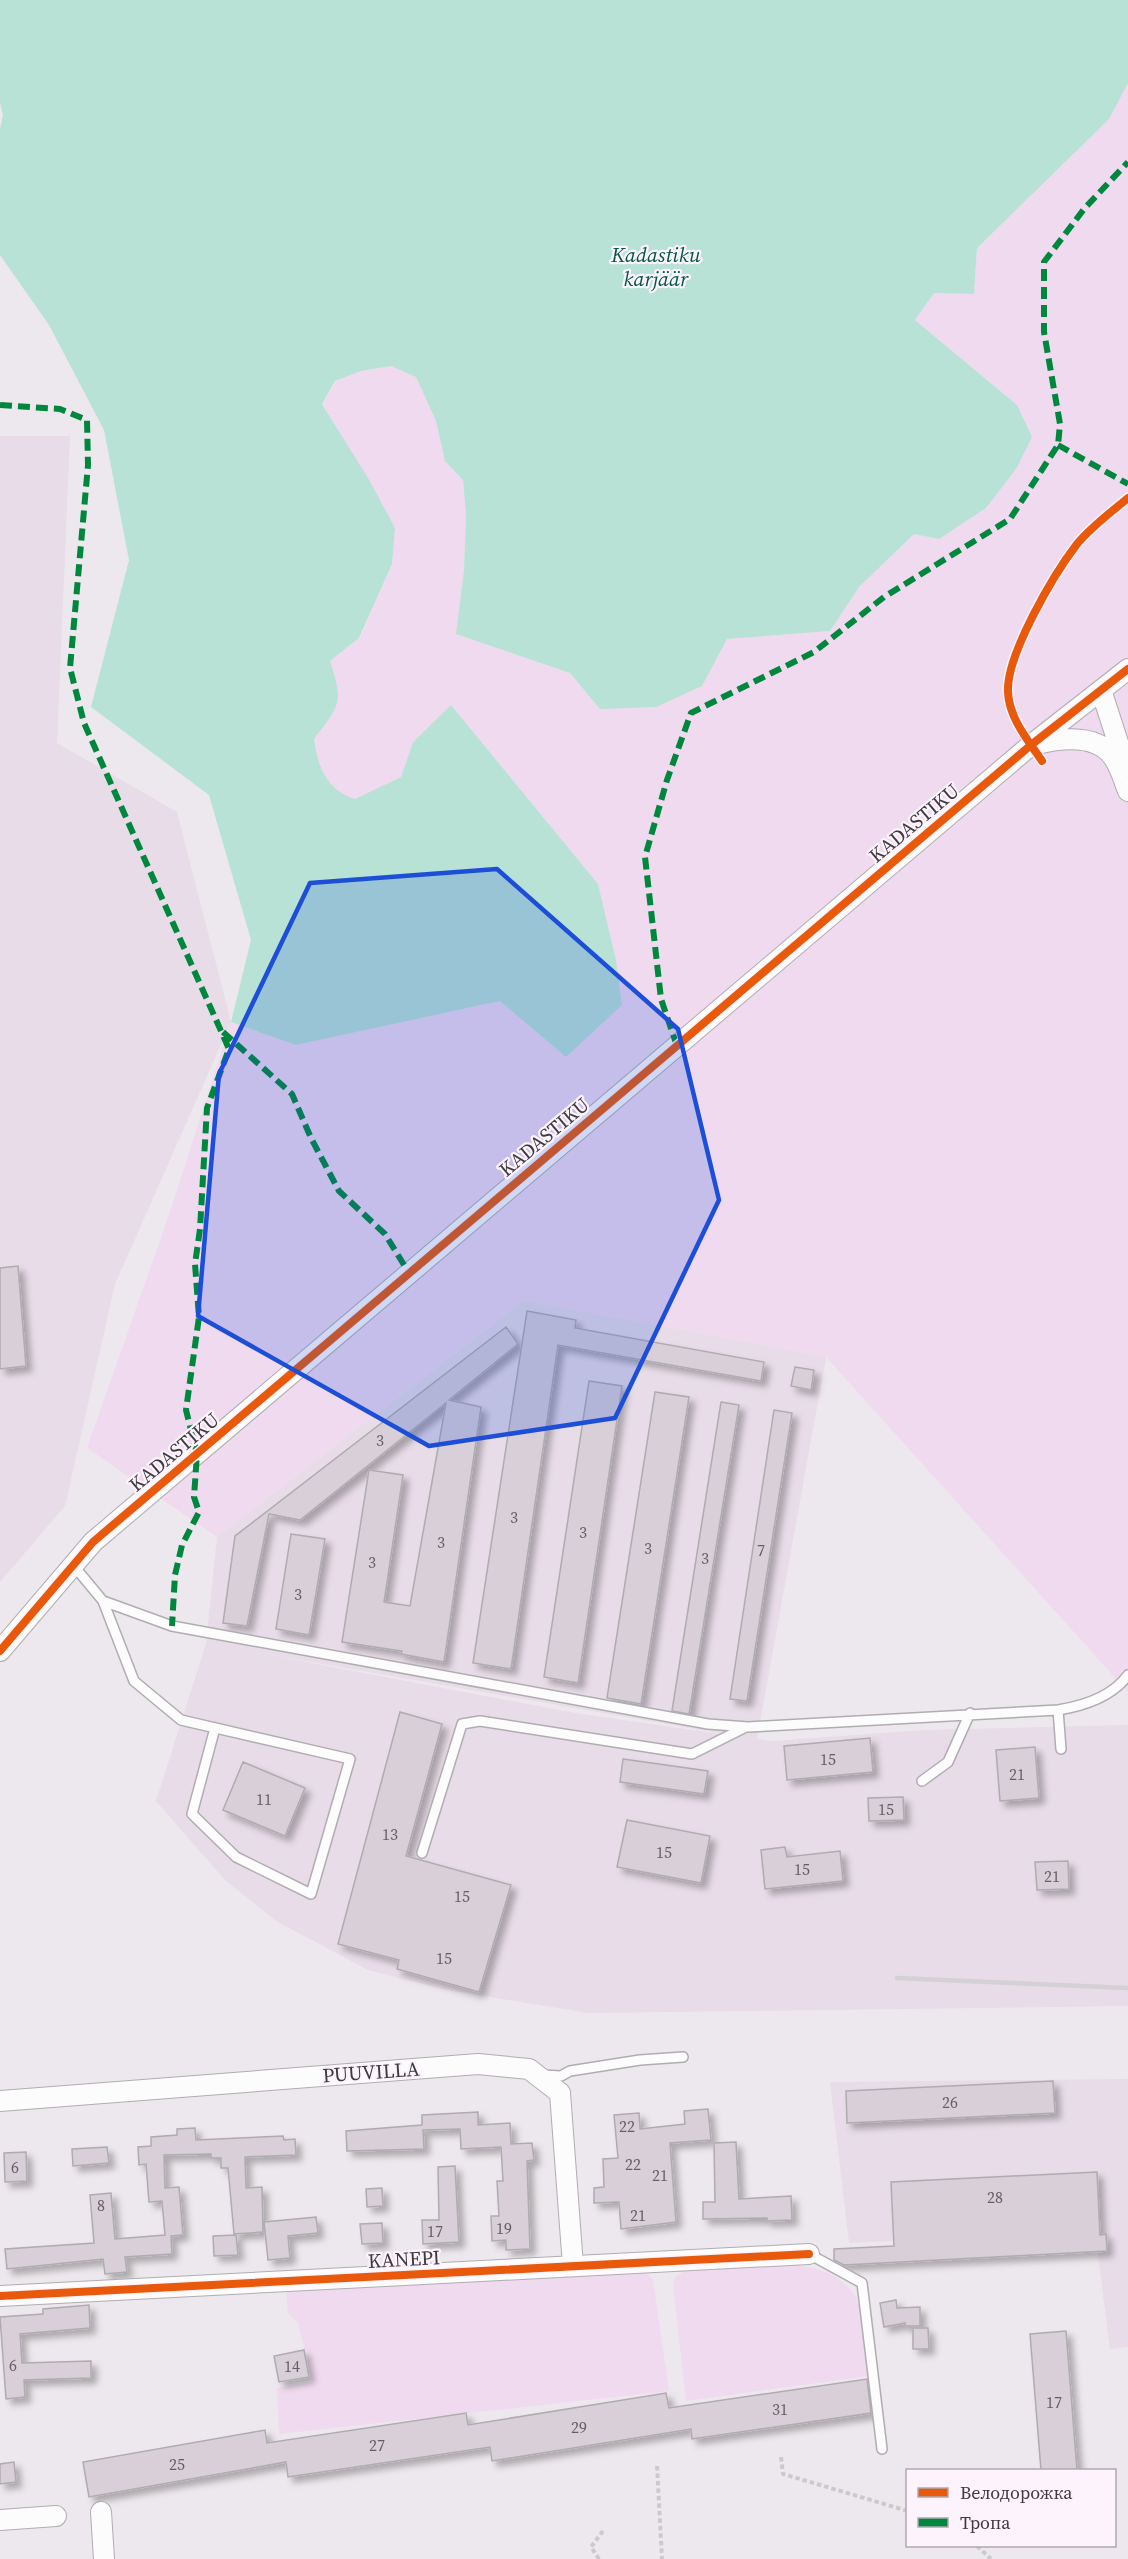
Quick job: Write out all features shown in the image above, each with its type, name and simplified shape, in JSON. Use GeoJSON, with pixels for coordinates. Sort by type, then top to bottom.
{"type":"FeatureCollection","features":[{"type":"Feature","properties":{"kind":"street","name":"KADASTIKU"},"geometry":{"type":"LineString","coordinates":[[0,1651],[102,1535],[1031,745],[1128,669]]}},
{"type":"Feature","properties":{"kind":"street"},"geometry":{"type":"LineString","coordinates":[[1101,690],[1128,774]]}},
{"type":"Feature","properties":{"kind":"street"},"geometry":{"type":"LineString","coordinates":[[1031,745],[1064,737],[1091,742],[1114,759],[1128,791]]}},
{"type":"Feature","properties":{"kind":"street","name":"PUUVILLA"},"geometry":{"type":"LineString","coordinates":[[0,2101],[478,2064],[529,2069],[560,2093],[573,2266]]}},
{"type":"Feature","properties":{"kind":"street","name":"KANEPI"},"geometry":{"type":"LineString","coordinates":[[0,2296],[809,2254]]}},
{"type":"Feature","properties":{"kind":"street"},"geometry":{"type":"LineString","coordinates":[[101,2512],[104,2559]]}},
{"type":"Feature","properties":{"kind":"street"},"geometry":{"type":"LineString","coordinates":[[0,2520],[56,2516]]}},
{"type":"Feature","properties":{"kind":"lane"},"geometry":{"type":"LineString","coordinates":[[74,1566],[103,1601],[134,1681],[181,1720],[350,1759],[311,1894],[236,1857],[192,1814],[215,1728]]}},
{"type":"Feature","properties":{"kind":"lane"},"geometry":{"type":"LineString","coordinates":[[103,1601],[172,1626],[235,1639],[708,1724],[748,1726],[1058,1710],[1085,1706],[1122,1684],[1128,1675]]}},
{"type":"Feature","properties":{"kind":"lane"},"geometry":{"type":"LineString","coordinates":[[1058,1710],[1061,1749]]}},
{"type":"Feature","properties":{"kind":"lane"},"geometry":{"type":"LineString","coordinates":[[922,1781],[948,1762],[970,1713]]}},
{"type":"Feature","properties":{"kind":"lane"},"geometry":{"type":"LineString","coordinates":[[422,1852],[462,1724],[480,1721],[692,1754],[748,1726]]}},
{"type":"Feature","properties":{"kind":"lane"},"geometry":{"type":"LineString","coordinates":[[534,2073],[561,2076],[570,2071],[683,2057]]}},
{"type":"Feature","properties":{"kind":"lane"},"geometry":{"type":"LineString","coordinates":[[809,2254],[862,2283],[882,2449]]}},
{"type":"Feature","properties":{"kind":"path"},"geometry":{"type":"LineString","coordinates":[[781,2457],[783,2474],[906,2510]]}},
{"type":"Feature","properties":{"kind":"path"},"geometry":{"type":"LineString","coordinates":[[657,2466],[662,2559]]}},
{"type":"Feature","properties":{"kind":"path"},"geometry":{"type":"LineString","coordinates":[[599,2559],[591,2547],[603,2531]]}},
{"type":"Feature","properties":{"kind":"path"},"geometry":{"type":"LineString","coordinates":[[978,2547],[991,2559]]}},
{"type":"Feature","properties":{"kind":"highlighted area"},"geometry":{"type":"Polygon","coordinates":[[[497,869],[678,1029],[719,1200],[615,1418],[429,1446],[198,1316],[219,1074],[310,883],[497,869]]]}},
{"type":"Feature","properties":{"kind":"shaded area"},"geometry":{"type":"Polygon","coordinates":[[[1128,83],[1128,1692],[826,1357],[524,1300],[217,1537],[87,1448],[170,1212],[231,1022],[296,1045],[501,1001],[566,1057],[622,1004],[616,960],[598,884],[451,705],[413,742],[401,777],[354,800],[336,790],[321,768],[314,739],[334,711],[338,695],[330,661],[360,638],[392,564],[395,528],[323,404],[336,381],[360,371],[391,366],[416,377],[436,421],[446,461],[463,480],[466,515],[464,570],[457,634],[570,673],[600,709],[702,686],[727,639],[830,631],[859,587],[914,534],[939,539],[986,508],[1017,405],[915,320],[934,293],[974,294],[977,248],[1109,119],[1128,83]]]}},
{"type":"Feature","properties":{"kind":"shaded area"},"geometry":{"type":"Polygon","coordinates":[[[0,436],[70,436],[57,743],[177,812],[231,1022],[115,1284],[65,1506],[0,1582],[0,436]]]}},
{"type":"Feature","properties":{"kind":"shaded area"},"geometry":{"type":"Polygon","coordinates":[[[524,1300],[826,1357],[757,1739],[773,1741],[924,1730],[1128,1725],[1128,2006],[588,2013],[442,1989],[368,1970],[276,1921],[224,1879],[156,1801],[206,1644],[217,1537],[524,1300]],[[254,1652],[575,1713],[742,1737],[254,1652]]]}},
{"type":"Feature","properties":{"kind":"shaded area"},"geometry":{"type":"Polygon","coordinates":[[[1128,2079],[1128,2347],[1110,2349],[1095,2232],[849,2243],[830,2082],[1128,2079]]]}},
{"type":"Feature","properties":{"kind":"shaded area"},"geometry":{"type":"Polygon","coordinates":[[[795,2265],[819,2270],[837,2278],[850,2289],[863,2317],[869,2376],[686,2401],[673,2284],[675,2277],[686,2270],[795,2265]]]}},
{"type":"Feature","properties":{"kind":"shaded area"},"geometry":{"type":"Polygon","coordinates":[[[646,2273],[653,2280],[669,2391],[279,2434],[277,2388],[312,2382],[298,2323],[288,2313],[286,2289],[646,2273]]]}},
{"type":"Feature","properties":{"kind":"water","name":"Kadastiku karjäär"},"geometry":{"type":"Polygon","coordinates":[[[0,0],[1128,0],[1128,83],[1109,119],[977,248],[974,294],[934,293],[915,320],[1017,405],[1032,437],[1016,469],[986,508],[939,539],[914,534],[859,587],[830,631],[727,639],[702,686],[656,707],[600,709],[570,673],[456,634],[464,570],[466,515],[463,480],[445,461],[436,421],[416,377],[391,366],[361,371],[335,381],[322,404],[368,478],[395,528],[392,564],[359,638],[330,661],[338,695],[334,710],[314,739],[321,767],[325,776],[337,790],[355,799],[401,777],[413,742],[451,705],[598,884],[616,960],[622,1005],[566,1057],[500,1001],[296,1045],[231,1022],[251,940],[209,795],[91,707],[129,560],[104,430],[49,325],[0,255],[0,129],[3,115],[0,103],[0,0]]]}},
{"type":"Feature","properties":{"kind":"building"},"geometry":{"type":"Polygon","coordinates":[[[18,1266],[26,1366],[0,1369],[0,1268],[18,1266]]]}},
{"type":"Feature","properties":{"kind":"building"},"geometry":{"type":"Polygon","coordinates":[[[527,1311],[576,1320],[575,1328],[764,1362],[761,1381],[558,1345],[511,1669],[473,1663],[527,1311]]]}},
{"type":"Feature","properties":{"kind":"building"},"geometry":{"type":"Polygon","coordinates":[[[506,1327],[518,1344],[449,1400],[481,1407],[444,1662],[401,1654],[402,1651],[342,1642],[369,1470],[403,1475],[384,1602],[410,1606],[446,1403],[300,1520],[269,1514],[247,1626],[223,1623],[235,1536],[506,1327]]]}},
{"type":"Feature","properties":{"kind":"building"},"geometry":{"type":"Polygon","coordinates":[[[795,1367],[814,1370],[811,1390],[791,1386],[795,1367]]]}},
{"type":"Feature","properties":{"kind":"building"},"geometry":{"type":"Polygon","coordinates":[[[589,1381],[622,1386],[578,1683],[544,1677],[589,1381]]]}},
{"type":"Feature","properties":{"kind":"building"},"geometry":{"type":"Polygon","coordinates":[[[655,1392],[689,1397],[641,1704],[607,1698],[655,1392]]]}},
{"type":"Feature","properties":{"kind":"building"},"geometry":{"type":"Polygon","coordinates":[[[721,1402],[739,1405],[689,1714],[672,1711],[721,1402]]]}},
{"type":"Feature","properties":{"kind":"building"},"geometry":{"type":"Polygon","coordinates":[[[774,1410],[792,1413],[747,1701],[730,1699],[774,1410]]]}},
{"type":"Feature","properties":{"kind":"building"},"geometry":{"type":"Polygon","coordinates":[[[291,1534],[325,1539],[309,1635],[276,1629],[291,1534]]]}},
{"type":"Feature","properties":{"kind":"building"},"geometry":{"type":"Polygon","coordinates":[[[400,1712],[442,1724],[406,1856],[511,1885],[479,1992],[397,1969],[399,1960],[338,1944],[400,1712]]]}},
{"type":"Feature","properties":{"kind":"building"},"geometry":{"type":"Polygon","coordinates":[[[870,1738],[873,1772],[787,1780],[784,1746],[870,1738]]]}},
{"type":"Feature","properties":{"kind":"building"},"geometry":{"type":"Polygon","coordinates":[[[1035,1747],[1039,1798],[1000,1801],[996,1750],[1035,1747]]]}},
{"type":"Feature","properties":{"kind":"building"},"geometry":{"type":"Polygon","coordinates":[[[623,1759],[708,1771],[704,1794],[620,1782],[623,1759]]]}},
{"type":"Feature","properties":{"kind":"building"},"geometry":{"type":"Polygon","coordinates":[[[243,1762],[305,1788],[285,1836],[223,1810],[243,1762]]]}},
{"type":"Feature","properties":{"kind":"building"},"geometry":{"type":"Polygon","coordinates":[[[903,1797],[904,1820],[869,1821],[868,1798],[903,1797]]]}},
{"type":"Feature","properties":{"kind":"building"},"geometry":{"type":"Polygon","coordinates":[[[627,1820],[710,1836],[701,1883],[617,1867],[627,1820]]]}},
{"type":"Feature","properties":{"kind":"building"},"geometry":{"type":"Polygon","coordinates":[[[785,1847],[787,1857],[840,1851],[843,1881],[765,1889],[761,1850],[785,1847]]]}},
{"type":"Feature","properties":{"kind":"building"},"geometry":{"type":"Polygon","coordinates":[[[1068,1861],[1069,1889],[1037,1890],[1035,1862],[1068,1861]]]}},
{"type":"Feature","properties":{"kind":"building"},"geometry":{"type":"Polygon","coordinates":[[[1053,2081],[1055,2113],[847,2123],[846,2091],[1053,2081]]]}},
{"type":"Feature","properties":{"kind":"building"},"geometry":{"type":"Polygon","coordinates":[[[708,2109],[711,2140],[670,2143],[676,2222],[621,2229],[619,2202],[594,2203],[594,2188],[604,2187],[603,2159],[618,2158],[614,2115],[639,2113],[640,2129],[685,2124],[684,2111],[708,2109]]]}},
{"type":"Feature","properties":{"kind":"building"},"geometry":{"type":"Polygon","coordinates":[[[478,2112],[478,2125],[510,2123],[511,2144],[532,2143],[534,2160],[527,2161],[530,2249],[506,2250],[506,2240],[492,2241],[491,2216],[499,2216],[497,2181],[503,2181],[501,2147],[461,2149],[460,2129],[423,2130],[424,2149],[347,2151],[346,2131],[422,2125],[422,2115],[478,2112]]]}},
{"type":"Feature","properties":{"kind":"building"},"geometry":{"type":"Polygon","coordinates":[[[195,2128],[196,2140],[283,2136],[284,2140],[295,2139],[296,2155],[245,2157],[246,2188],[262,2187],[263,2232],[234,2234],[228,2168],[221,2168],[221,2158],[211,2158],[211,2154],[164,2155],[165,2188],[179,2187],[183,2235],[171,2236],[172,2254],[125,2257],[127,2272],[105,2274],[103,2259],[7,2269],[5,2249],[94,2243],[90,2195],[111,2193],[115,2239],[165,2235],[162,2201],[149,2202],[146,2164],[139,2165],[138,2147],[151,2146],[151,2137],[177,2135],[177,2129],[195,2128]]]}},
{"type":"Feature","properties":{"kind":"building"},"geometry":{"type":"Polygon","coordinates":[[[736,2142],[739,2199],[791,2196],[792,2220],[703,2219],[703,2202],[715,2202],[714,2143],[736,2142]]]}},
{"type":"Feature","properties":{"kind":"building"},"geometry":{"type":"Polygon","coordinates":[[[107,2147],[109,2163],[73,2166],[72,2149],[107,2147]]]}},
{"type":"Feature","properties":{"kind":"building"},"geometry":{"type":"Polygon","coordinates":[[[26,2152],[27,2181],[5,2182],[4,2153],[26,2152]]]}},
{"type":"Feature","properties":{"kind":"building"},"geometry":{"type":"Polygon","coordinates":[[[455,2166],[459,2242],[423,2244],[422,2220],[439,2220],[438,2167],[455,2166]]]}},
{"type":"Feature","properties":{"kind":"building"},"geometry":{"type":"Polygon","coordinates":[[[1097,2172],[1100,2235],[1106,2234],[1107,2251],[844,2265],[834,2260],[834,2249],[894,2246],[891,2182],[1097,2172]]]}},
{"type":"Feature","properties":{"kind":"building"},"geometry":{"type":"Polygon","coordinates":[[[382,2188],[383,2206],[367,2207],[366,2189],[382,2188]]]}},
{"type":"Feature","properties":{"kind":"building"},"geometry":{"type":"Polygon","coordinates":[[[316,2217],[318,2233],[288,2236],[290,2258],[268,2260],[264,2222],[316,2217]]]}},
{"type":"Feature","properties":{"kind":"building"},"geometry":{"type":"Polygon","coordinates":[[[382,2223],[383,2243],[362,2244],[360,2224],[382,2223]]]}},
{"type":"Feature","properties":{"kind":"building"},"geometry":{"type":"Polygon","coordinates":[[[236,2235],[238,2255],[214,2256],[213,2236],[236,2235]]]}},
{"type":"Feature","properties":{"kind":"building"},"geometry":{"type":"Polygon","coordinates":[[[896,2300],[897,2308],[920,2307],[920,2326],[905,2326],[905,2323],[884,2327],[880,2303],[896,2300]]]}},
{"type":"Feature","properties":{"kind":"building"},"geometry":{"type":"Polygon","coordinates":[[[89,2305],[90,2328],[20,2334],[22,2363],[91,2361],[91,2378],[24,2380],[25,2397],[6,2399],[0,2317],[43,2314],[43,2309],[89,2305]]]}},
{"type":"Feature","properties":{"kind":"building"},"geometry":{"type":"Polygon","coordinates":[[[913,2328],[928,2328],[929,2349],[913,2349],[913,2328]]]}},
{"type":"Feature","properties":{"kind":"building"},"geometry":{"type":"Polygon","coordinates":[[[1066,2331],[1077,2469],[1041,2469],[1030,2334],[1066,2331]]]}},
{"type":"Feature","properties":{"kind":"building"},"geometry":{"type":"Polygon","coordinates":[[[304,2350],[309,2377],[279,2382],[274,2356],[304,2350]]]}},
{"type":"Feature","properties":{"kind":"building"},"geometry":{"type":"Polygon","coordinates":[[[867,2379],[871,2413],[692,2439],[691,2429],[492,2461],[490,2447],[288,2477],[286,2462],[89,2497],[83,2462],[265,2430],[267,2443],[466,2413],[468,2425],[666,2393],[669,2408],[867,2379]]]}},
{"type":"Feature","properties":{"kind":"building"},"geometry":{"type":"Polygon","coordinates":[[[14,2462],[16,2482],[0,2484],[0,2464],[14,2462]]]}},
{"type":"Feature","properties":{"kind":"railway"},"geometry":{"type":"LineString","coordinates":[[897,1978],[1128,1988]]}},
{"type":"Feature","properties":{"kind":"marked path"},"geometry":{"type":"LineString","coordinates":[[677,1046],[661,999],[645,857],[667,780],[691,713],[814,652],[884,597],[1010,519],[1058,445],[1060,424],[1044,332],[1044,262],[1084,209],[1128,162]]}},
{"type":"Feature","properties":{"kind":"marked path"},"geometry":{"type":"LineString","coordinates":[[0,405],[60,409],[87,420],[88,465],[70,668],[84,723],[229,1049],[207,1108],[200,1229],[195,1264],[199,1317],[186,1410],[197,1454],[194,1497],[199,1512],[182,1545],[175,1575],[172,1626]]}},
{"type":"Feature","properties":{"kind":"marked path"},"geometry":{"type":"LineString","coordinates":[[1058,445],[1128,484]]}},
{"type":"Feature","properties":{"kind":"marked path"},"geometry":{"type":"LineString","coordinates":[[223,1032],[292,1094],[311,1138],[339,1191],[385,1234],[409,1273]]}},
{"type":"Feature","properties":{"kind":"cycle path"},"geometry":{"type":"LineString","coordinates":[[1042,761],[1020,728],[1009,702],[1009,676],[1015,657],[1033,615],[1067,557],[1088,532],[1128,498]]}},
{"type":"Feature","properties":{"kind":"cycle path"},"geometry":{"type":"LineString","coordinates":[[0,1651],[93,1542],[1031,745],[1128,669]]}},
{"type":"Feature","properties":{"kind":"cycle path"},"geometry":{"type":"LineString","coordinates":[[0,2296],[809,2254]]}}]}
